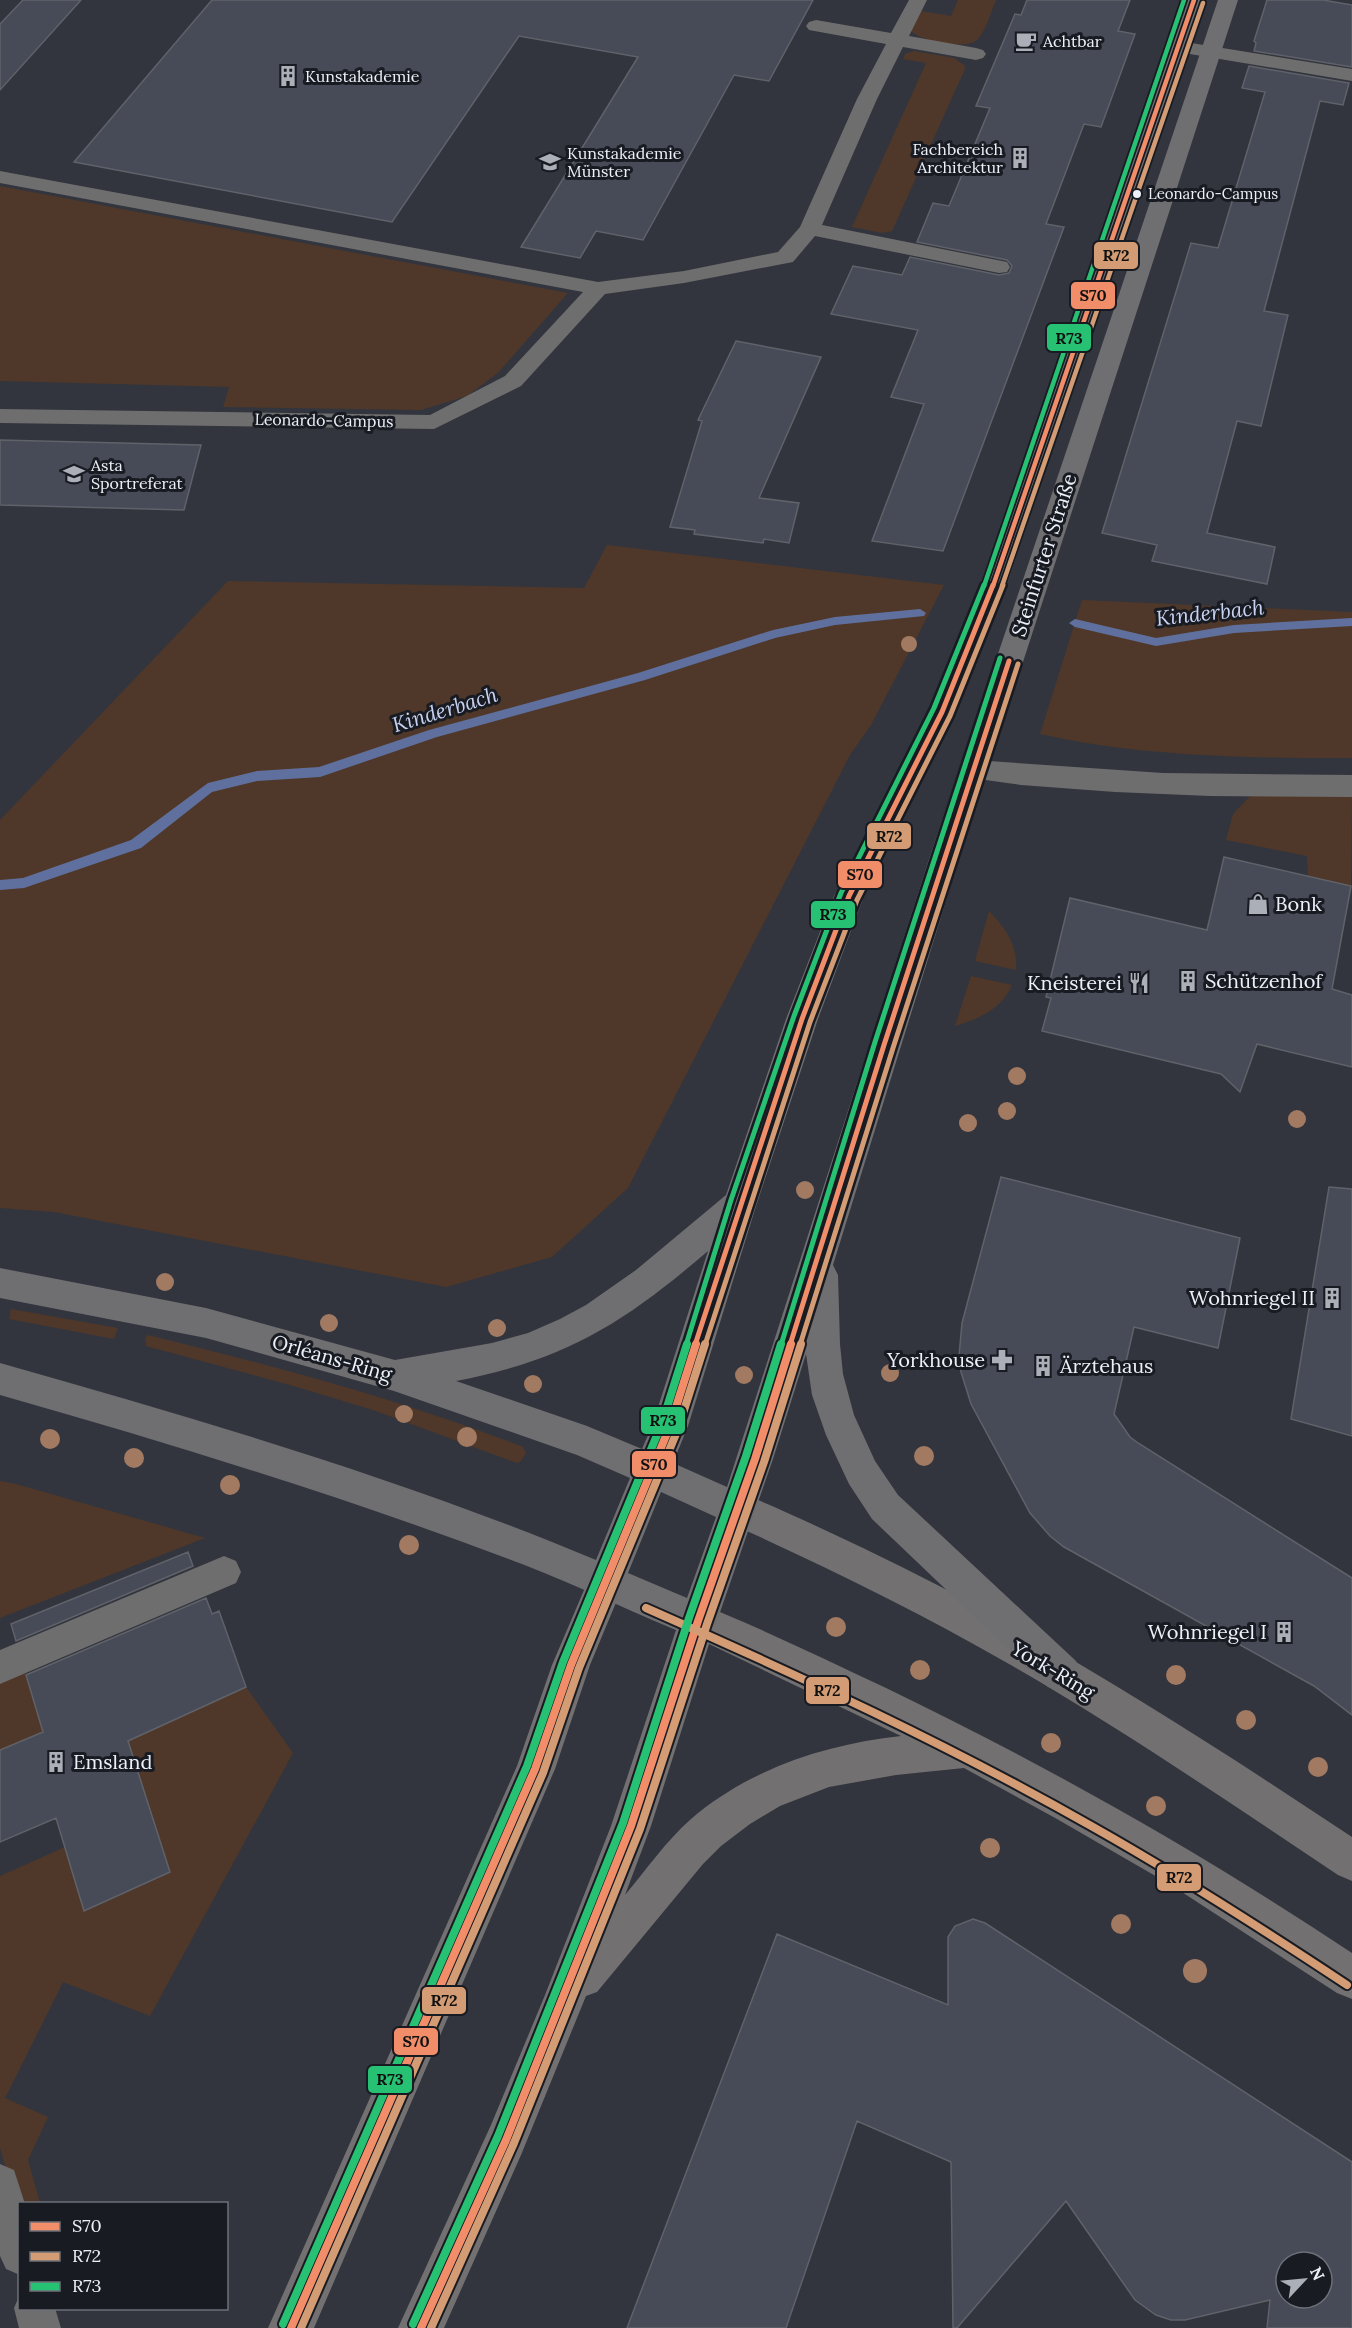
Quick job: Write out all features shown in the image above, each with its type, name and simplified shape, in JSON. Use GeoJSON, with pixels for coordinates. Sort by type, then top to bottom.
{"type":"FeatureCollection","features":[{"type":"Feature","properties":{"kind":"main road","name":"Steinfurter Straße"},"geometry":{"type":"LineString","coordinates":[[291,2328],[535,1769],[571,1665],[652,1472],[670,1425],[740,1203],[802,1020],[849,896],[942,712],[995,581],[1194,0]]}},
{"type":"Feature","properties":{"kind":"main road","name":"Steinfurter Straße"},"geometry":{"type":"LineString","coordinates":[[421,2328],[506,2140],[565,1997],[631,1826],[698,1621],[738,1509],[974,770],[1228,0]]}},
{"type":"Feature","properties":{"kind":"main road"},"geometry":{"type":"LineString","coordinates":[[394,1375],[449,1367],[547,1342],[579,1326],[649,1279],[740,1203]]}},
{"type":"Feature","properties":{"kind":"main road"},"geometry":{"type":"LineString","coordinates":[[820,1249],[823,1355],[837,1416],[856,1462],[871,1489],[885,1507],[1062,1674]]}},
{"type":"Feature","properties":{"kind":"main road","name":"Orléans-Ring"},"geometry":{"type":"LineString","coordinates":[[0,1283],[206,1323],[394,1375],[586,1442],[738,1509]]}},
{"type":"Feature","properties":{"kind":"main road"},"geometry":{"type":"LineString","coordinates":[[0,1379],[193,1434],[356,1487],[533,1551],[777,1655],[969,1749],[1108,1825],[1199,1878],[1352,1978]]}},
{"type":"Feature","properties":{"kind":"main road","name":"York-Ring"},"geometry":{"type":"LineString","coordinates":[[738,1509],[877,1574],[975,1624],[1062,1674],[1234,1782],[1352,1861]]}},
{"type":"Feature","properties":{"kind":"main road"},"geometry":{"type":"LineString","coordinates":[[565,1997],[692,1847],[720,1821],[749,1802],[790,1780],[848,1762],[889,1755],[969,1749]]}},
{"type":"Feature","properties":{"kind":"street"},"geometry":{"type":"LineString","coordinates":[[974,770],[1078,779],[1258,788],[1352,786]]}},
{"type":"Feature","properties":{"kind":"lane"},"geometry":{"type":"LineString","coordinates":[[0,177],[598,288],[684,277],[785,257],[810,229],[867,99],[918,0]]}},
{"type":"Feature","properties":{"kind":"lane"},"geometry":{"type":"LineString","coordinates":[[816,27],[976,54]]}},
{"type":"Feature","properties":{"kind":"lane"},"geometry":{"type":"LineString","coordinates":[[1179,47],[1352,75]]}},
{"type":"Feature","properties":{"kind":"lane"},"geometry":{"type":"LineString","coordinates":[[810,229],[999,267]]}},
{"type":"Feature","properties":{"kind":"lane","name":"Leonardo-Campus"},"geometry":{"type":"LineString","coordinates":[[0,416],[434,422],[513,381],[598,288]]}},
{"type":"Feature","properties":{"kind":"lane"},"geometry":{"type":"LineString","coordinates":[[0,1667],[224,1572]]}},
{"type":"Feature","properties":{"kind":"lane"},"geometry":{"type":"LineString","coordinates":[[0,2184],[18,2248]]}},
{"type":"Feature","properties":{"kind":"lane"},"geometry":{"type":"LineString","coordinates":[[35,2310],[40,2328]]}},
{"type":"Feature","properties":{"kind":"shaded area"},"geometry":{"type":"Polygon","coordinates":[[[958,0],[996,0],[981,35],[972,43],[954,44],[933,41],[910,30],[921,11],[951,16],[958,0]]]}},
{"type":"Feature","properties":{"kind":"shaded area"},"geometry":{"type":"Polygon","coordinates":[[[914,51],[954,58],[964,65],[965,69],[892,231],[882,233],[852,227],[926,63],[903,59],[905,54],[914,51]]]}},
{"type":"Feature","properties":{"kind":"shaded area"},"geometry":{"type":"Polygon","coordinates":[[[0,186],[568,293],[498,373],[467,396],[421,410],[223,407],[229,387],[0,381],[0,186]]]}},
{"type":"Feature","properties":{"kind":"shaded area"},"geometry":{"type":"Polygon","coordinates":[[[607,545],[944,585],[871,725],[850,755],[628,1188],[552,1257],[446,1287],[54,1212],[0,1208],[0,820],[228,581],[584,588],[607,545]]]}},
{"type":"Feature","properties":{"kind":"shaded area"},"geometry":{"type":"Polygon","coordinates":[[[1082,600],[1352,612],[1352,758],[1195,755],[1156,752],[1078,742],[1040,734],[1082,600]]]}},
{"type":"Feature","properties":{"kind":"shaded area"},"geometry":{"type":"Polygon","coordinates":[[[1352,786],[1351,886],[1308,876],[1307,856],[1226,840],[1233,814],[1258,788],[1352,786]]]}},
{"type":"Feature","properties":{"kind":"shaded area"},"geometry":{"type":"Polygon","coordinates":[[[989,911],[1010,938],[1015,953],[1016,970],[975,961],[989,911]]]}},
{"type":"Feature","properties":{"kind":"shaded area"},"geometry":{"type":"Polygon","coordinates":[[[971,976],[1012,985],[996,1007],[973,1020],[955,1026],[971,976]]]}},
{"type":"Feature","properties":{"kind":"shaded area"},"geometry":{"type":"Polygon","coordinates":[[[11,1309],[118,1328],[114,1339],[9,1319],[11,1309]]]}},
{"type":"Feature","properties":{"kind":"shaded area"},"geometry":{"type":"Polygon","coordinates":[[[148,1335],[384,1399],[523,1447],[526,1453],[517,1463],[373,1410],[146,1346],[145,1338],[148,1335]]]}},
{"type":"Feature","properties":{"kind":"shaded area"},"geometry":{"type":"Polygon","coordinates":[[[0,1481],[16,1484],[205,1538],[0,1618],[0,1481]]]}},
{"type":"Feature","properties":{"kind":"shaded area"},"geometry":{"type":"Polygon","coordinates":[[[24,1669],[43,1732],[0,1750],[0,1679],[24,1669]]]}},
{"type":"Feature","properties":{"kind":"shaded area"},"geometry":{"type":"Polygon","coordinates":[[[246,1687],[293,1753],[150,2016],[63,1982],[5,2098],[48,2117],[28,2160],[40,2202],[18,2202],[18,2211],[0,2148],[0,1876],[65,1847],[85,1911],[170,1873],[142,1784],[109,1750],[246,1687]]]}},
{"type":"Feature","properties":{"kind":"building"},"geometry":{"type":"Polygon","coordinates":[[[23,0],[81,0],[0,90],[0,24],[23,0]]]}},
{"type":"Feature","properties":{"kind":"building"},"geometry":{"type":"Polygon","coordinates":[[[212,0],[813,0],[769,81],[734,75],[643,240],[596,231],[580,258],[521,247],[638,57],[519,36],[392,222],[74,162],[212,0]]]}},
{"type":"Feature","properties":{"kind":"building"},"geometry":{"type":"Polygon","coordinates":[[[1027,0],[1130,0],[1118,31],[1135,34],[1101,127],[1084,124],[1046,224],[1064,227],[943,551],[872,541],[924,404],[891,397],[918,330],[831,314],[853,266],[902,275],[910,257],[999,275],[1009,273],[1012,266],[1007,260],[917,242],[933,203],[949,206],[990,108],[976,106],[1015,14],[1021,15],[1027,0]]]}},
{"type":"Feature","properties":{"kind":"building"},"geometry":{"type":"Polygon","coordinates":[[[1267,0],[1323,0],[1352,5],[1352,67],[1254,51],[1256,43],[1254,41],[1267,0]]]}},
{"type":"Feature","properties":{"kind":"building"},"geometry":{"type":"Polygon","coordinates":[[[1249,66],[1349,83],[1343,105],[1320,101],[1264,311],[1288,315],[1261,426],[1237,421],[1207,533],[1275,547],[1267,584],[1152,561],[1157,545],[1102,533],[1191,243],[1218,248],[1265,92],[1242,88],[1249,66]]]}},
{"type":"Feature","properties":{"kind":"building"},"geometry":{"type":"Polygon","coordinates":[[[736,341],[821,357],[759,498],[799,503],[789,543],[764,539],[763,543],[694,534],[695,530],[670,527],[702,421],[698,420],[736,341]]]}},
{"type":"Feature","properties":{"kind":"building"},"geometry":{"type":"Polygon","coordinates":[[[0,440],[201,445],[184,510],[0,505],[0,440]]]}},
{"type":"Feature","properties":{"kind":"building","name":"Schützenhof"},"geometry":{"type":"Polygon","coordinates":[[[1224,857],[1351,886],[1332,989],[1352,995],[1352,1067],[1257,1044],[1240,1092],[1221,1074],[1042,1031],[1051,998],[1046,997],[1070,898],[1207,930],[1224,857]]]}},
{"type":"Feature","properties":{"kind":"building","name":"Ärztehaus"},"geometry":{"type":"Polygon","coordinates":[[[1001,1177],[1240,1238],[1218,1348],[1134,1327],[1114,1414],[1130,1437],[1138,1443],[1352,1578],[1352,1715],[1314,1686],[1064,1547],[1050,1536],[1030,1513],[971,1404],[961,1372],[959,1356],[962,1323],[1001,1177]]]}},
{"type":"Feature","properties":{"kind":"building","name":"Wohnriegel II"},"geometry":{"type":"Polygon","coordinates":[[[1329,1187],[1352,1189],[1352,1436],[1291,1419],[1329,1187]]]}},
{"type":"Feature","properties":{"kind":"building"},"geometry":{"type":"Polygon","coordinates":[[[188,1552],[193,1566],[16,1641],[11,1624],[188,1552]]]}},
{"type":"Feature","properties":{"kind":"building","name":"Emsland"},"geometry":{"type":"Polygon","coordinates":[[[206,1598],[212,1614],[219,1611],[246,1687],[128,1741],[170,1872],[84,1911],[56,1818],[0,1842],[0,1750],[43,1732],[26,1675],[206,1598]]]}},
{"type":"Feature","properties":{"kind":"building"},"geometry":{"type":"Polygon","coordinates":[[[973,1919],[985,1923],[1352,2162],[1352,2328],[1267,2328],[1270,2300],[1185,2320],[1171,2320],[1156,2315],[1135,2300],[1066,2201],[957,2328],[953,2328],[951,2162],[857,2121],[786,2328],[627,2328],[777,1934],[948,2005],[948,1937],[955,1926],[973,1919]]]}},
{"type":"Feature","properties":{"kind":"waterway","name":"Kinderbach"},"geometry":{"type":"LineString","coordinates":[[0,885],[24,883],[136,844],[208,788],[257,776],[320,772],[434,733],[641,677],[773,634],[835,621],[920,613]]}},
{"type":"Feature","properties":{"kind":"waterway","name":"Kinderbach"},"geometry":{"type":"LineString","coordinates":[[1075,623],[1156,642],[1234,629],[1352,622]]}},
{"type":"Feature","properties":{"kind":"transit line","name":"R73"},"geometry":{"type":"LineString","coordinates":[[283,2324],[527,1766],[563,1662],[662,1423],[731,1200],[794,1016],[841,893],[934,708],[987,578],[1184,0]]}},
{"type":"Feature","properties":{"kind":"transit line","name":"S70"},"geometry":{"type":"LineString","coordinates":[[291,2328],[535,1769],[571,1665],[670,1426],[740,1203],[802,1019],[849,896],[942,712],[995,581],[1194,0]]}},
{"type":"Feature","properties":{"kind":"transit line","name":"R72"},"geometry":{"type":"LineString","coordinates":[[301,2328],[543,1773],[579,1668],[678,1429],[810,1022],[857,900],[950,716],[1003,584],[1203,3]]}},
{"type":"Feature","properties":{"kind":"transit line","name":"R73"},"geometry":{"type":"LineString","coordinates":[[413,2324],[498,2136],[623,1823],[689,1618],[746,1456],[875,1042],[1000,658]]}},
{"type":"Feature","properties":{"kind":"transit line","name":"S70"},"geometry":{"type":"LineString","coordinates":[[421,2328],[506,2140],[631,1826],[698,1621],[755,1459],[884,1045],[1009,661]]}},
{"type":"Feature","properties":{"kind":"transit line","name":"R72"},"geometry":{"type":"LineString","coordinates":[[431,2328],[514,2143],[640,1829],[707,1624],[764,1462],[893,1048],[1018,664]]}},
{"type":"Feature","properties":{"kind":"transit line","name":"R72"},"geometry":{"type":"LineString","coordinates":[[646,1608],[873,1712],[1039,1797],[1190,1884],[1347,1985]]}},
{"type":"Feature","properties":{"kind":"place","name":"Achtbar"},"geometry":{"type":"Point","coordinates":[1026,41]}},
{"type":"Feature","properties":{"kind":"place","name":"Kunstakademie"},"geometry":{"type":"Point","coordinates":[288,76]}},
{"type":"Feature","properties":{"kind":"place","name":"Fachbereich Architektur"},"geometry":{"type":"Point","coordinates":[1020,158]}},
{"type":"Feature","properties":{"kind":"place","name":"Kunstakademie Münster"},"geometry":{"type":"Point","coordinates":[550,162]}},
{"type":"Feature","properties":{"kind":"place","name":"Leonardo-Campus"},"geometry":{"type":"Point","coordinates":[1137,194]}},
{"type":"Feature","properties":{"kind":"place","name":"Asta Sportreferat"},"geometry":{"type":"Point","coordinates":[74,474]}},
{"type":"Feature","properties":{"kind":"place","name":"Bonk"},"geometry":{"type":"Point","coordinates":[1258,904]}},
{"type":"Feature","properties":{"kind":"place","name":"Schützenhof"},"geometry":{"type":"Point","coordinates":[1188,981]}},
{"type":"Feature","properties":{"kind":"place","name":"Kneisterei"},"geometry":{"type":"Point","coordinates":[1139,983]}},
{"type":"Feature","properties":{"kind":"place","name":"Wohnriegel II"},"geometry":{"type":"Point","coordinates":[1332,1298]}},
{"type":"Feature","properties":{"kind":"place","name":"Yorkhouse"},"geometry":{"type":"Point","coordinates":[1002,1360]}},
{"type":"Feature","properties":{"kind":"place","name":"Ärztehaus"},"geometry":{"type":"Point","coordinates":[1043,1366]}},
{"type":"Feature","properties":{"kind":"place","name":"Wohnriegel I"},"geometry":{"type":"Point","coordinates":[1284,1632]}},
{"type":"Feature","properties":{"kind":"place","name":"Emsland"},"geometry":{"type":"Point","coordinates":[56,1762]}}]}
